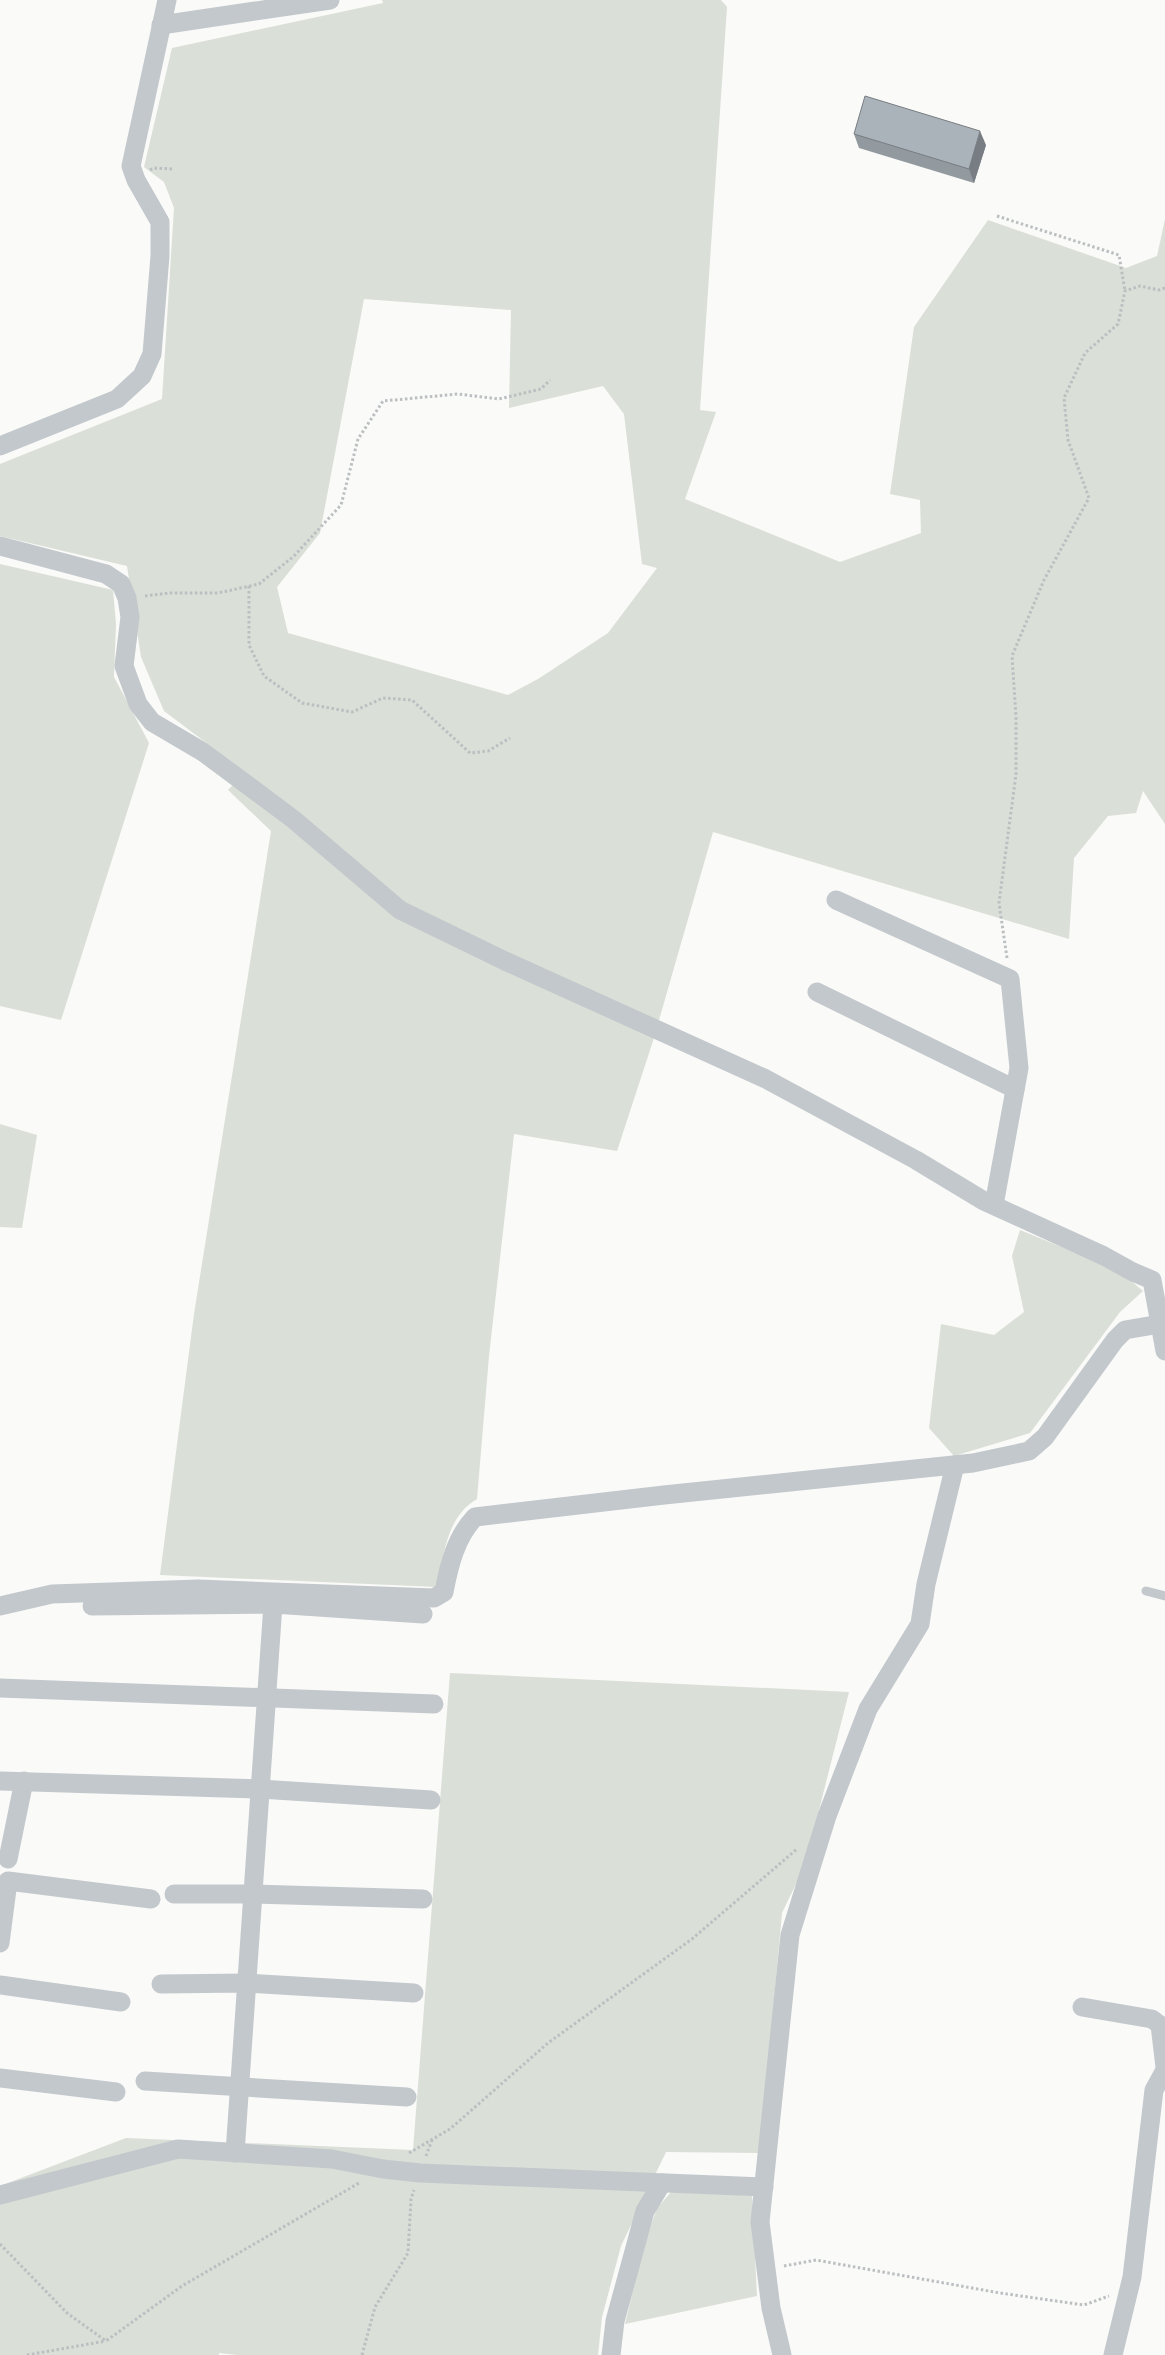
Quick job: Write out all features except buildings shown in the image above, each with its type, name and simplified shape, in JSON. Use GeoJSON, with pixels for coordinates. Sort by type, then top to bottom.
{"type":"FeatureCollection","features":[{"type":"Feature","properties":{"kind":"street"},"geometry":{"type":"LineString","coordinates":[[0,446],[117,399],[142,376],[152,354],[160,256],[160,222],[136,180],[131,166],[167,0]]}},
{"type":"Feature","properties":{"kind":"street"},"geometry":{"type":"LineString","coordinates":[[162,25],[330,0]]}},
{"type":"Feature","properties":{"kind":"street"},"geometry":{"type":"LineString","coordinates":[[0,546],[106,574],[122,584],[127,598],[130,617],[124,666],[138,704],[152,722],[202,752],[293,819],[400,910],[505,961],[766,1079],[994,1205],[1152,1280],[1165,1351]]}},
{"type":"Feature","properties":{"kind":"street"},"geometry":{"type":"LineString","coordinates":[[836,900],[1010,979],[1019,1068],[994,1205]]}},
{"type":"Feature","properties":{"kind":"street"},"geometry":{"type":"LineString","coordinates":[[817,992],[1015,1089]]}},
{"type":"Feature","properties":{"kind":"street"},"geometry":{"type":"LineString","coordinates":[[0,1606],[52,1594],[198,1589],[434,1598],[444,1592],[448,1569],[464,1529],[475,1517],[973,1464],[1029,1450],[1045,1437],[1106,1351],[1125,1330],[1160,1324]]}},
{"type":"Feature","properties":{"kind":"street"},"geometry":{"type":"LineString","coordinates":[[782,2355],[771,2308],[760,2222],[790,1935],[827,1816],[868,1709],[920,1624],[926,1584],[955,1465]]}},
{"type":"Feature","properties":{"kind":"street"},"geometry":{"type":"LineString","coordinates":[[92,1606],[273,1604],[423,1614]]}},
{"type":"Feature","properties":{"kind":"street"},"geometry":{"type":"LineString","coordinates":[[236,2153],[273,1604]]}},
{"type":"Feature","properties":{"kind":"street"},"geometry":{"type":"LineString","coordinates":[[0,1688],[434,1704]]}},
{"type":"Feature","properties":{"kind":"street"},"geometry":{"type":"LineString","coordinates":[[0,1780],[260,1789],[431,1800]]}},
{"type":"Feature","properties":{"kind":"street"},"geometry":{"type":"LineString","coordinates":[[8,1859],[24,1782]]}},
{"type":"Feature","properties":{"kind":"street"},"geometry":{"type":"LineString","coordinates":[[0,1943],[2,1912],[8,1880],[151,1899]]}},
{"type":"Feature","properties":{"kind":"street"},"geometry":{"type":"LineString","coordinates":[[174,1894],[253,1894],[423,1899]]}},
{"type":"Feature","properties":{"kind":"street"},"geometry":{"type":"LineString","coordinates":[[160,1984],[247,1984],[414,1993]]}},
{"type":"Feature","properties":{"kind":"street"},"geometry":{"type":"LineString","coordinates":[[0,1985],[121,2002]]}},
{"type":"Feature","properties":{"kind":"street"},"geometry":{"type":"LineString","coordinates":[[1082,2007],[1152,2018],[1160,2025],[1165,2069],[1154,2090],[1129,2288],[1113,2355]]}},
{"type":"Feature","properties":{"kind":"street"},"geometry":{"type":"LineString","coordinates":[[0,2078],[116,2092]]}},
{"type":"Feature","properties":{"kind":"street"},"geometry":{"type":"LineString","coordinates":[[145,2081],[407,2097]]}},
{"type":"Feature","properties":{"kind":"street"},"geometry":{"type":"LineString","coordinates":[[0,2195],[178,2149],[332,2159],[383,2169],[420,2173],[764,2187]]}},
{"type":"Feature","properties":{"kind":"street"},"geometry":{"type":"LineString","coordinates":[[611,2355],[615,2321],[645,2211],[662,2183]]}},
{"type":"Feature","properties":{"kind":"lane"},"geometry":{"type":"LineString","coordinates":[[1146,1591],[1165,1596]]}},
{"type":"Feature","properties":{"kind":"path"},"geometry":{"type":"LineString","coordinates":[[997,216],[1119,255],[1125,291],[1118,324],[1085,353],[1064,398],[1068,440],[1089,498],[1044,580],[1012,656],[1016,717],[1016,774],[999,902],[1010,979]]}},
{"type":"Feature","properties":{"kind":"path"},"geometry":{"type":"LineString","coordinates":[[1125,291],[1140,286],[1159,290],[1165,288]]}},
{"type":"Feature","properties":{"kind":"path"},"geometry":{"type":"LineString","coordinates":[[127,598],[169,593],[218,593],[259,584],[294,556],[341,505],[358,439],[383,401],[458,394],[499,399],[541,389],[550,380]]}},
{"type":"Feature","properties":{"kind":"path"},"geometry":{"type":"LineString","coordinates":[[249,586],[249,645],[264,676],[302,703],[352,712],[383,698],[412,700],[470,753],[488,751],[510,738]]}},
{"type":"Feature","properties":{"kind":"path"},"geometry":{"type":"LineString","coordinates":[[27,2355],[106,2341],[182,2286],[450,2129],[548,2043],[692,1939],[802,1845]]}},
{"type":"Feature","properties":{"kind":"path"},"geometry":{"type":"LineString","coordinates":[[362,2355],[375,2307],[408,2253],[410,2199],[432,2140]]}},
{"type":"Feature","properties":{"kind":"path"},"geometry":{"type":"LineString","coordinates":[[0,2244],[67,2313],[106,2341]]}},
{"type":"Feature","properties":{"kind":"path"},"geometry":{"type":"LineString","coordinates":[[766,2269],[816,2260],[1084,2306],[1129,2288]]}},
{"type":"Feature","properties":{"kind":"shaded area"},"geometry":{"type":"Polygon","coordinates":[[[382,0],[721,0],[727,7],[700,410],[716,412],[685,499],[840,562],[921,533],[920,500],[890,494],[914,327],[988,220],[1126,268],[1157,256],[1165,219],[1165,824],[1143,791],[1136,813],[1108,816],[1074,858],[1069,939],[713,832],[653,1041],[617,1151],[514,1134],[489,1356],[477,1499],[459,1516],[453,1526],[448,1538],[437,1587],[160,1575],[194,1314],[271,831],[228,790],[245,772],[164,711],[141,657],[127,566],[0,536],[0,464],[162,399],[174,208],[164,182],[144,167],[172,48],[383,3],[382,0]],[[364,299],[320,533],[277,587],[288,633],[508,695],[538,679],[608,633],[657,568],[642,564],[624,414],[603,386],[509,408],[511,310],[364,299]]]}},
{"type":"Feature","properties":{"kind":"shaded area"},"geometry":{"type":"Polygon","coordinates":[[[0,564],[113,590],[116,624],[114,677],[149,743],[61,1020],[0,1006],[0,564]]]}},
{"type":"Feature","properties":{"kind":"shaded area"},"geometry":{"type":"Polygon","coordinates":[[[0,1124],[37,1135],[22,1228],[0,1227],[0,1124]]]}},
{"type":"Feature","properties":{"kind":"shaded area"},"geometry":{"type":"Polygon","coordinates":[[[1020,1230],[1118,1270],[1143,1291],[1120,1312],[1030,1433],[954,1456],[929,1428],[941,1324],[994,1335],[1024,1312],[1012,1256],[1020,1230]]]}},
{"type":"Feature","properties":{"kind":"shaded area"},"geometry":{"type":"Polygon","coordinates":[[[450,1673],[849,1692],[805,1865],[782,1913],[760,2153],[666,2152],[621,2246],[602,2317],[598,2355],[237,2355],[219,2353],[219,2355],[0,2355],[0,2186],[126,2138],[413,2150],[450,1673]]]}},
{"type":"Feature","properties":{"kind":"shaded area"},"geometry":{"type":"Polygon","coordinates":[[[673,2190],[752,2196],[757,2296],[625,2324],[644,2245],[657,2208],[673,2190]]]}}]}
